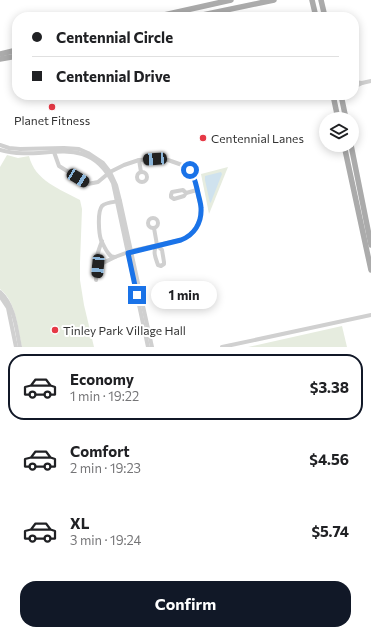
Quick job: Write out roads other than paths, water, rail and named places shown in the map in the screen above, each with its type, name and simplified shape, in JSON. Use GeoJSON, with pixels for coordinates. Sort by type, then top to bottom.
{"type":"FeatureCollection","features":[{"type":"Feature","properties":{"kind":"main road"},"geometry":{"type":"LineString","coordinates":[[177,12],[231,0]]}},
{"type":"Feature","properties":{"kind":"main road"},"geometry":{"type":"LineString","coordinates":[[217,12],[274,0]]}},
{"type":"Feature","properties":{"kind":"main road"},"geometry":{"type":"LineString","coordinates":[[312,0],[315,12]]}},
{"type":"Feature","properties":{"kind":"main road"},"geometry":{"type":"LineString","coordinates":[[321,0],[324,12]]}},
{"type":"Feature","properties":{"kind":"main road"},"geometry":{"type":"LineString","coordinates":[[0,54],[12,51]]}},
{"type":"Feature","properties":{"kind":"main road"},"geometry":{"type":"LineString","coordinates":[[0,59],[12,57]]}},
{"type":"Feature","properties":{"kind":"main road"},"geometry":{"type":"LineString","coordinates":[[334,100],[337,112]]}},
{"type":"Feature","properties":{"kind":"main road"},"geometry":{"type":"LineString","coordinates":[[342,100],[345,112]]}},
{"type":"Feature","properties":{"kind":"main road"},"geometry":{"type":"LineString","coordinates":[[346,152],[371,270]]}},
{"type":"Feature","properties":{"kind":"main road"},"geometry":{"type":"LineString","coordinates":[[352,152],[371,245]]}},
{"type":"Feature","properties":{"kind":"street"},"geometry":{"type":"LineString","coordinates":[[359,84],[371,81]]}},
{"type":"Feature","properties":{"kind":"street"},"geometry":{"type":"LineString","coordinates":[[0,145],[20,149],[80,149],[103,163],[116,185],[148,347]]}},
{"type":"Feature","properties":{"kind":"street"},"geometry":{"type":"LineString","coordinates":[[0,150],[18,154],[64,151],[77,152],[84,154],[109,173]]}},
{"type":"Feature","properties":{"kind":"street"},"geometry":{"type":"LineString","coordinates":[[54,152],[59,166],[88,184],[98,182],[109,173],[124,165],[139,160],[168,160],[185,166],[193,175],[201,208],[200,219],[196,229],[189,236],[183,239],[129,252],[114,257],[98,266]]}},
{"type":"Feature","properties":{"kind":"street"},"geometry":{"type":"LineString","coordinates":[[139,160],[141,172]]}},
{"type":"Feature","properties":{"kind":"street"},"geometry":{"type":"LineString","coordinates":[[186,193],[197,190]]}},
{"type":"Feature","properties":{"kind":"street"},"geometry":{"type":"LineString","coordinates":[[114,257],[109,255],[102,241],[99,217],[102,207],[119,201]]}},
{"type":"Feature","properties":{"kind":"street"},"geometry":{"type":"LineString","coordinates":[[154,228],[157,245]]}},
{"type":"Feature","properties":{"kind":"street"},"geometry":{"type":"LineString","coordinates":[[96,280],[98,266],[97,255],[102,241]]}},
{"type":"Feature","properties":{"kind":"street"},"geometry":{"type":"LineString","coordinates":[[129,252],[152,347]]}},
{"type":"Feature","properties":{"kind":"street"},"geometry":{"type":"LineString","coordinates":[[0,292],[5,296],[11,306],[11,316],[16,347]]}},
{"type":"Feature","properties":{"kind":"street"},"geometry":{"type":"LineString","coordinates":[[0,296],[8,308],[20,347]]}},
{"type":"Feature","properties":{"kind":"street"},"geometry":{"type":"LineString","coordinates":[[222,347],[371,315]]}},
{"type":"Feature","properties":{"kind":"water"},"geometry":{"type":"Polygon","coordinates":[[[221,172],[222,174],[210,203],[205,176],[221,172]]]}},
{"type":"Feature","properties":{"kind":"place","name":"Planet Fitness"},"geometry":{"type":"Point","coordinates":[52,107]}},
{"type":"Feature","properties":{"kind":"place","name":"Centennial Lanes"},"geometry":{"type":"Point","coordinates":[203,138]}},
{"type":"Feature","properties":{"kind":"place","name":"Tinley Park Village Hall"},"geometry":{"type":"Point","coordinates":[55,330]}}]}
